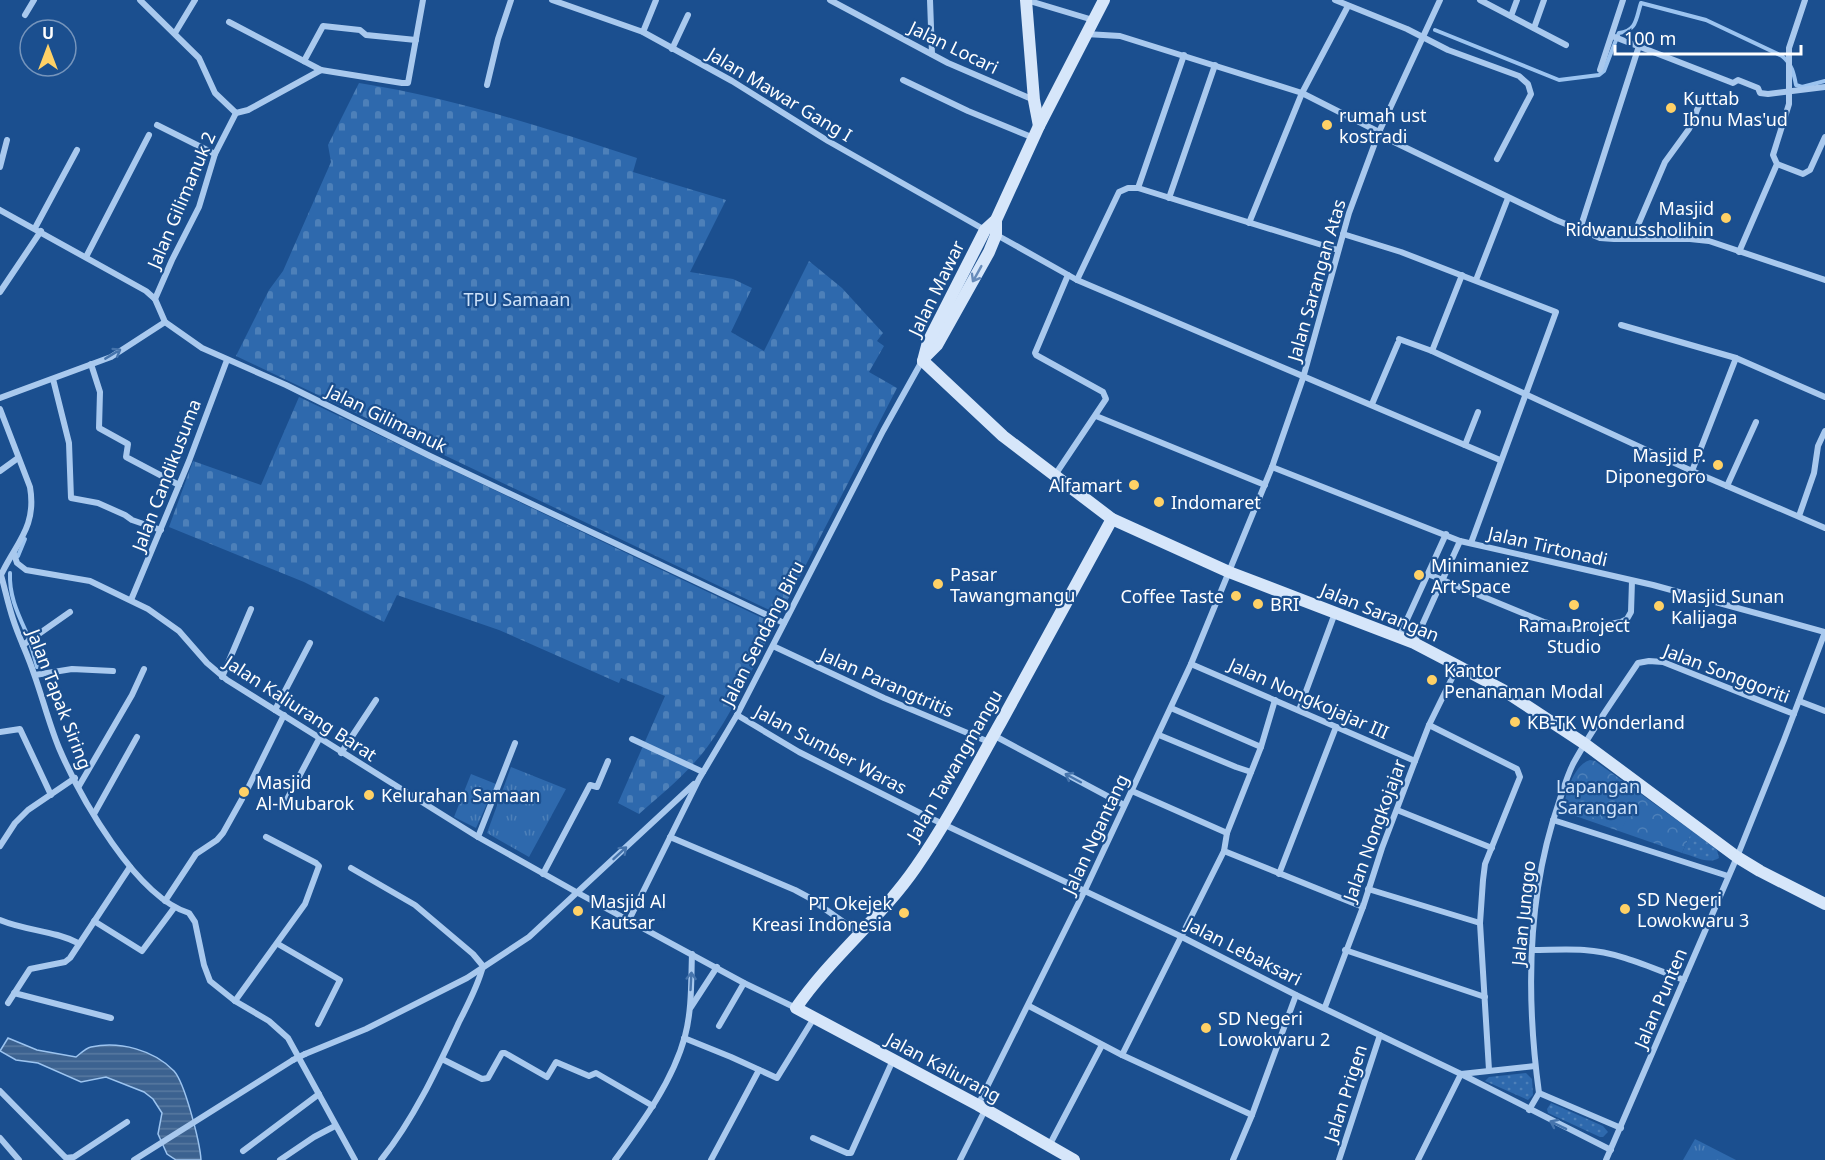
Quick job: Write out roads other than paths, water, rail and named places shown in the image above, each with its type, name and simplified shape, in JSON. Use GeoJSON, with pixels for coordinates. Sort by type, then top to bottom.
{"type":"FeatureCollection","features":[{"type":"Feature","properties":{"kind":"main road"},"geometry":{"type":"LineString","coordinates":[[1026,0],[1037,132]]}},
{"type":"Feature","properties":{"kind":"main road","name":"Jalan Mawar"},"geometry":{"type":"LineString","coordinates":[[923,361],[928,342],[991,232],[1037,132],[1104,0]]}},
{"type":"Feature","properties":{"kind":"main road","name":"Jalan Sarangan"},"geometry":{"type":"LineString","coordinates":[[923,361],[977,413],[1019,449],[1112,519],[1229,572],[1414,643],[1503,690],[1585,744],[1737,857],[1825,904]]}},
{"type":"Feature","properties":{"kind":"main road","name":"Jalan Tawangmangu"},"geometry":{"type":"LineString","coordinates":[[796,1008],[807,991],[916,867],[992,739],[1112,519]]}},
{"type":"Feature","properties":{"kind":"main road","name":"Jalan Kaliurang"},"geometry":{"type":"LineString","coordinates":[[796,1008],[1074,1160]]}},
{"type":"Feature","properties":{"kind":"street"},"geometry":{"type":"LineString","coordinates":[[25,15],[34,0]]}},
{"type":"Feature","properties":{"kind":"street"},"geometry":{"type":"LineString","coordinates":[[140,0],[199,58],[215,93],[236,113],[248,110],[321,70]]}},
{"type":"Feature","properties":{"kind":"street"},"geometry":{"type":"LineString","coordinates":[[175,33],[195,0]]}},
{"type":"Feature","properties":{"kind":"street"},"geometry":{"type":"LineString","coordinates":[[229,22],[321,70],[408,83],[423,0]]}},
{"type":"Feature","properties":{"kind":"street"},"geometry":{"type":"LineString","coordinates":[[487,85],[498,39],[511,0]]}},
{"type":"Feature","properties":{"kind":"street","name":"Jalan Mawar Gang I"},"geometry":{"type":"LineString","coordinates":[[552,0],[643,32],[732,81],[828,141],[1077,280],[1500,460]]}},
{"type":"Feature","properties":{"kind":"street"},"geometry":{"type":"LineString","coordinates":[[643,32],[656,0]]}},
{"type":"Feature","properties":{"kind":"street","name":"Jalan Locari"},"geometry":{"type":"LineString","coordinates":[[830,0],[932,54],[1034,100]]}},
{"type":"Feature","properties":{"kind":"street"},"geometry":{"type":"LineString","coordinates":[[930,0],[932,54]]}},
{"type":"Feature","properties":{"kind":"street"},"geometry":{"type":"LineString","coordinates":[[1026,0],[1093,20]]}},
{"type":"Feature","properties":{"kind":"street"},"geometry":{"type":"LineString","coordinates":[[1335,0],[1373,14],[1448,50],[1520,76],[1528,84],[1531,94],[1497,159]]}},
{"type":"Feature","properties":{"kind":"street","name":"Jalan Sarangan Atas"},"geometry":{"type":"LineString","coordinates":[[1229,572],[1272,467],[1304,378],[1349,213],[1379,132],[1440,0]]}},
{"type":"Feature","properties":{"kind":"street"},"geometry":{"type":"LineString","coordinates":[[1480,0],[1566,45]]}},
{"type":"Feature","properties":{"kind":"street"},"geometry":{"type":"LineString","coordinates":[[1511,16],[1518,0]]}},
{"type":"Feature","properties":{"kind":"street"},"geometry":{"type":"LineString","coordinates":[[1534,28],[1544,0]]}},
{"type":"Feature","properties":{"kind":"street"},"geometry":{"type":"LineString","coordinates":[[1600,70],[1615,37],[1623,0]]}},
{"type":"Feature","properties":{"kind":"street"},"geometry":{"type":"LineString","coordinates":[[1805,0],[1789,54],[1787,114],[1773,155],[1777,164],[1803,174],[1807,173],[1825,137]]}},
{"type":"Feature","properties":{"kind":"street"},"geometry":{"type":"LineString","coordinates":[[1249,223],[1302,93],[1348,6]]}},
{"type":"Feature","properties":{"kind":"street"},"geometry":{"type":"LineString","coordinates":[[672,49],[688,15]]}},
{"type":"Feature","properties":{"kind":"street"},"geometry":{"type":"LineString","coordinates":[[304,61],[322,27],[326,26],[360,30],[366,35],[417,40]]}},
{"type":"Feature","properties":{"kind":"street"},"geometry":{"type":"LineString","coordinates":[[1086,33],[1120,36],[1302,93],[1394,142],[1508,198],[1600,238],[1709,241],[1825,280]]}},
{"type":"Feature","properties":{"kind":"street"},"geometry":{"type":"LineString","coordinates":[[1615,37],[1733,83],[1738,80],[1758,88],[1760,93],[1825,87]]}},
{"type":"Feature","properties":{"kind":"street"},"geometry":{"type":"LineString","coordinates":[[1580,229],[1639,46]]}},
{"type":"Feature","properties":{"kind":"street"},"geometry":{"type":"LineString","coordinates":[[1138,188],[1184,55]]}},
{"type":"Feature","properties":{"kind":"street"},"geometry":{"type":"LineString","coordinates":[[1169,198],[1215,65]]}},
{"type":"Feature","properties":{"kind":"street"},"geometry":{"type":"LineString","coordinates":[[903,80],[968,111],[1037,132]]}},
{"type":"Feature","properties":{"kind":"street"},"geometry":{"type":"LineString","coordinates":[[1632,239],[1665,162],[1689,129],[1700,103]]}},
{"type":"Feature","properties":{"kind":"street","name":"Jalan Gilimanuk 2"},"geometry":{"type":"LineString","coordinates":[[155,300],[199,207],[215,154],[236,113]]}},
{"type":"Feature","properties":{"kind":"street"},"geometry":{"type":"LineString","coordinates":[[157,125],[215,154]]}},
{"type":"Feature","properties":{"kind":"street"},"geometry":{"type":"LineString","coordinates":[[86,257],[149,135]]}},
{"type":"Feature","properties":{"kind":"street"},"geometry":{"type":"LineString","coordinates":[[0,167],[7,140]]}},
{"type":"Feature","properties":{"kind":"street"},"geometry":{"type":"LineString","coordinates":[[0,292],[38,230],[77,150]]}},
{"type":"Feature","properties":{"kind":"street"},"geometry":{"type":"LineString","coordinates":[[1738,252],[1777,164]]}},
{"type":"Feature","properties":{"kind":"street"},"geometry":{"type":"LineString","coordinates":[[1077,280],[1119,192],[1128,189],[1138,188],[1338,250]]}},
{"type":"Feature","properties":{"kind":"street"},"geometry":{"type":"LineString","coordinates":[[1476,280],[1508,198]]}},
{"type":"Feature","properties":{"kind":"street"},"geometry":{"type":"LineString","coordinates":[[0,210],[137,285],[155,300],[165,322],[111,357],[0,398]]}},
{"type":"Feature","properties":{"kind":"street"},"geometry":{"type":"LineString","coordinates":[[1343,234],[1401,252],[1556,312],[1471,543]]}},
{"type":"Feature","properties":{"kind":"street"},"geometry":{"type":"LineString","coordinates":[[1054,476],[1106,399],[1103,392],[1036,355],[1035,352],[1068,275]]}},
{"type":"Feature","properties":{"kind":"street"},"geometry":{"type":"LineString","coordinates":[[1432,351],[1462,275]]}},
{"type":"Feature","properties":{"kind":"street","name":"Jalan Gilimanuk"},"geometry":{"type":"LineString","coordinates":[[165,322],[202,348],[285,385],[784,623]]}},
{"type":"Feature","properties":{"kind":"street"},"geometry":{"type":"LineString","coordinates":[[1621,325],[1736,358],[1825,397]]}},
{"type":"Feature","properties":{"kind":"street"},"geometry":{"type":"LineString","coordinates":[[1372,404],[1399,341],[1432,351],[1692,471],[1825,528]]}},
{"type":"Feature","properties":{"kind":"street"},"geometry":{"type":"LineString","coordinates":[[1692,471],[1736,358]]}},
{"type":"Feature","properties":{"kind":"street","name":"Jalan Candikusuma"},"geometry":{"type":"LineString","coordinates":[[131,600],[179,485],[227,360]]}},
{"type":"Feature","properties":{"kind":"street","name":"Jalan Sendang Biru"},"geometry":{"type":"LineString","coordinates":[[629,920],[699,779],[737,715],[883,431],[923,361]]}},
{"type":"Feature","properties":{"kind":"street"},"geometry":{"type":"LineString","coordinates":[[91,364],[100,392],[99,428],[128,444],[126,457],[179,485]]}},
{"type":"Feature","properties":{"kind":"street"},"geometry":{"type":"LineString","coordinates":[[53,379],[69,443],[70,498],[98,503],[125,514],[134,521],[161,530]]}},
{"type":"Feature","properties":{"kind":"street","name":"Jalan Tapak Siring"},"geometry":{"type":"LineString","coordinates":[[0,409],[30,487],[32,511],[27,531],[1,575],[13,619],[35,675],[59,749],[94,814],[130,867],[174,908],[189,912],[195,922],[204,965],[210,981],[235,1001],[269,1021],[288,1038],[355,1160]]}},
{"type":"Feature","properties":{"kind":"street"},"geometry":{"type":"LineString","coordinates":[[1465,446],[1478,412]]}},
{"type":"Feature","properties":{"kind":"street"},"geometry":{"type":"LineString","coordinates":[[1096,416],[1265,484]]}},
{"type":"Feature","properties":{"kind":"street"},"geometry":{"type":"LineString","coordinates":[[1727,486],[1756,422]]}},
{"type":"Feature","properties":{"kind":"street"},"geometry":{"type":"LineString","coordinates":[[1799,516],[1814,473],[1818,446],[1825,431]]}},
{"type":"Feature","properties":{"kind":"street"},"geometry":{"type":"LineString","coordinates":[[0,471],[18,458]]}},
{"type":"Feature","properties":{"kind":"street","name":"Jalan Tirtonadi"},"geometry":{"type":"LineString","coordinates":[[1272,467],[1460,541],[1632,580],[1825,632]]}},
{"type":"Feature","properties":{"kind":"street"},"geometry":{"type":"LineString","coordinates":[[1399,637],[1446,534]]}},
{"type":"Feature","properties":{"kind":"street"},"geometry":{"type":"LineString","coordinates":[[1414,643],[1460,541]]}},
{"type":"Feature","properties":{"kind":"street","name":"Jalan Kaliurang Barat"},"geometry":{"type":"LineString","coordinates":[[14,554],[17,563],[26,570],[90,581],[131,600],[179,631],[207,663],[222,676],[341,753],[543,874],[744,983],[796,1008]]}},
{"type":"Feature","properties":{"kind":"street","name":"Jalan Ngantang"},"geometry":{"type":"LineString","coordinates":[[960,1160],[1029,1006],[1159,735],[1229,572]]}},
{"type":"Feature","properties":{"kind":"street"},"geometry":{"type":"LineString","coordinates":[[1428,574],[1544,622],[1568,629],[1580,629],[1627,619],[1631,612],[1632,580]]}},
{"type":"Feature","properties":{"kind":"street"},"geometry":{"type":"LineString","coordinates":[[222,676],[251,609]]}},
{"type":"Feature","properties":{"kind":"street"},"geometry":{"type":"LineString","coordinates":[[24,645],[69,612]]}},
{"type":"Feature","properties":{"kind":"street"},"geometry":{"type":"LineString","coordinates":[[1299,710],[1335,613]]}},
{"type":"Feature","properties":{"kind":"street","name":"Jalan Songgoriti"},"geometry":{"type":"LineString","coordinates":[[1737,857],[1825,632]]}},
{"type":"Feature","properties":{"kind":"street"},"geometry":{"type":"LineString","coordinates":[[275,710],[309,643]]}},
{"type":"Feature","properties":{"kind":"street","name":"Jalan Parangtritis"},"geometry":{"type":"LineString","coordinates":[[773,646],[884,698],[992,739],[1124,805]]}},
{"type":"Feature","properties":{"kind":"street","name":"Jalan Songgoriti"},"geometry":{"type":"LineString","coordinates":[[1585,744],[1638,663],[1649,661],[1663,662],[1794,714]]}},
{"type":"Feature","properties":{"kind":"street","name":"Jalan Nongkojajar III"},"geometry":{"type":"LineString","coordinates":[[1191,664],[1414,761]]}},
{"type":"Feature","properties":{"kind":"street","name":"Jalan Nongkojajar"},"geometry":{"type":"LineString","coordinates":[[1324,1007],[1363,907],[1414,761],[1458,666]]}},
{"type":"Feature","properties":{"kind":"street"},"geometry":{"type":"LineString","coordinates":[[35,675],[72,669],[113,671]]}},
{"type":"Feature","properties":{"kind":"street"},"geometry":{"type":"LineString","coordinates":[[79,786],[132,695],[144,669]]}},
{"type":"Feature","properties":{"kind":"street"},"geometry":{"type":"LineString","coordinates":[[341,753],[376,700]]}},
{"type":"Feature","properties":{"kind":"street"},"geometry":{"type":"LineString","coordinates":[[1122,1055],[1224,851],[1227,832],[1261,747],[1275,700]]}},
{"type":"Feature","properties":{"kind":"street"},"geometry":{"type":"LineString","coordinates":[[1799,701],[1825,711]]}},
{"type":"Feature","properties":{"kind":"street"},"geometry":{"type":"LineString","coordinates":[[1171,708],[1261,747]]}},
{"type":"Feature","properties":{"kind":"street"},"geometry":{"type":"LineString","coordinates":[[248,788],[284,715]]}},
{"type":"Feature","properties":{"kind":"street","name":"Jalan Sumber Waras"},"geometry":{"type":"LineString","coordinates":[[737,715],[799,752],[944,823]]}},
{"type":"Feature","properties":{"kind":"street"},"geometry":{"type":"LineString","coordinates":[[1429,725],[1517,769],[1520,774],[1484,872],[1480,923],[1488,1070]]}},
{"type":"Feature","properties":{"kind":"street"},"geometry":{"type":"LineString","coordinates":[[1279,874],[1336,727]]}},
{"type":"Feature","properties":{"kind":"street"},"geometry":{"type":"LineString","coordinates":[[0,732],[20,729],[51,795]]}},
{"type":"Feature","properties":{"kind":"street"},"geometry":{"type":"LineString","coordinates":[[1159,735],[1251,772]]}},
{"type":"Feature","properties":{"kind":"street"},"geometry":{"type":"LineString","coordinates":[[94,814],[137,737]]}},
{"type":"Feature","properties":{"kind":"street"},"geometry":{"type":"LineString","coordinates":[[284,805],[319,739]]}},
{"type":"Feature","properties":{"kind":"street"},"geometry":{"type":"LineString","coordinates":[[632,739],[703,772]]}},
{"type":"Feature","properties":{"kind":"street"},"geometry":{"type":"LineString","coordinates":[[478,837],[515,743]]}},
{"type":"Feature","properties":{"kind":"street","name":"Jalan Junggo"},"geometry":{"type":"LineString","coordinates":[[1539,1093],[1535,1066],[1532,950],[1541,869],[1553,820],[1570,772],[1585,744]]}},
{"type":"Feature","properties":{"kind":"street"},"geometry":{"type":"LineString","coordinates":[[543,874],[590,785],[597,787],[608,761]]}},
{"type":"Feature","properties":{"kind":"street"},"geometry":{"type":"LineString","coordinates":[[0,846],[20,818],[75,778]]}},
{"type":"Feature","properties":{"kind":"street"},"geometry":{"type":"LineString","coordinates":[[134,1160],[293,1060],[366,1029],[467,978],[529,937],[699,779]]}},
{"type":"Feature","properties":{"kind":"street"},"geometry":{"type":"LineString","coordinates":[[1131,791],[1227,832]]}},
{"type":"Feature","properties":{"kind":"street"},"geometry":{"type":"LineString","coordinates":[[165,901],[196,854],[217,840],[223,833],[242,799]]}},
{"type":"Feature","properties":{"kind":"street"},"geometry":{"type":"LineString","coordinates":[[1397,810],[1492,848]]}},
{"type":"Feature","properties":{"kind":"street"},"geometry":{"type":"LineString","coordinates":[[1553,820],[1728,876]]}},
{"type":"Feature","properties":{"kind":"street","name":"Jalan Lebaksari"},"geometry":{"type":"LineString","coordinates":[[944,823],[1180,936],[1611,1150]]}},
{"type":"Feature","properties":{"kind":"street"},"geometry":{"type":"LineString","coordinates":[[235,1001],[309,898],[319,866],[316,862],[266,837]]}},
{"type":"Feature","properties":{"kind":"street"},"geometry":{"type":"LineString","coordinates":[[670,837],[795,890],[859,933]]}},
{"type":"Feature","properties":{"kind":"street"},"geometry":{"type":"LineString","coordinates":[[1224,851],[1363,907]]}},
{"type":"Feature","properties":{"kind":"street","name":"Jalan Punten"},"geometry":{"type":"LineString","coordinates":[[1606,1160],[1737,857]]}},
{"type":"Feature","properties":{"kind":"street"},"geometry":{"type":"LineString","coordinates":[[8,1003],[30,969],[65,962],[70,958],[130,867]]}},
{"type":"Feature","properties":{"kind":"street"},"geometry":{"type":"LineString","coordinates":[[351,868],[415,905],[473,954],[483,966]]}},
{"type":"Feature","properties":{"kind":"street"},"geometry":{"type":"LineString","coordinates":[[1368,889],[1480,923]]}},
{"type":"Feature","properties":{"kind":"street"},"geometry":{"type":"LineString","coordinates":[[94,921],[142,951],[174,908]]}},
{"type":"Feature","properties":{"kind":"street"},"geometry":{"type":"LineString","coordinates":[[0,920],[24,929],[58,934],[78,943]]}},
{"type":"Feature","properties":{"kind":"street"},"geometry":{"type":"LineString","coordinates":[[278,944],[340,980],[318,1024]]}},
{"type":"Feature","properties":{"kind":"street"},"geometry":{"type":"LineString","coordinates":[[1345,950],[1485,997]]}},
{"type":"Feature","properties":{"kind":"street"},"geometry":{"type":"LineString","coordinates":[[1532,950],[1585,950],[1604,953],[1684,980]]}},
{"type":"Feature","properties":{"kind":"street"},"geometry":{"type":"LineString","coordinates":[[615,1160],[664,1087],[684,1038],[689,1009],[692,954]]}},
{"type":"Feature","properties":{"kind":"street"},"geometry":{"type":"LineString","coordinates":[[381,1160],[393,1145],[442,1059],[475,989],[483,966]]}},
{"type":"Feature","properties":{"kind":"street"},"geometry":{"type":"LineString","coordinates":[[689,1009],[717,967]]}},
{"type":"Feature","properties":{"kind":"street"},"geometry":{"type":"LineString","coordinates":[[719,1026],[744,983]]}},
{"type":"Feature","properties":{"kind":"street"},"geometry":{"type":"LineString","coordinates":[[14,993],[111,1018]]}},
{"type":"Feature","properties":{"kind":"street"},"geometry":{"type":"LineString","coordinates":[[1233,1160],[1296,994]]}},
{"type":"Feature","properties":{"kind":"street"},"geometry":{"type":"LineString","coordinates":[[1029,1006],[1122,1055],[1252,1115]]}},
{"type":"Feature","properties":{"kind":"street"},"geometry":{"type":"LineString","coordinates":[[684,1038],[777,1078],[814,1018]]}},
{"type":"Feature","properties":{"kind":"street","name":"Jalan Prigen"},"geometry":{"type":"LineString","coordinates":[[1339,1160],[1380,1035]]}},
{"type":"Feature","properties":{"kind":"street"},"geometry":{"type":"LineString","coordinates":[[1049,1146],[1102,1045]]}},
{"type":"Feature","properties":{"kind":"street"},"geometry":{"type":"LineString","coordinates":[[442,1059],[482,1079],[488,1078],[502,1053],[547,1077],[556,1062],[589,1076],[596,1073],[653,1106]]}},
{"type":"Feature","properties":{"kind":"street"},"geometry":{"type":"LineString","coordinates":[[813,1138],[847,1154],[851,1153],[893,1060]]}},
{"type":"Feature","properties":{"kind":"street"},"geometry":{"type":"LineString","coordinates":[[1418,1160],[1461,1074],[1535,1066]]}},
{"type":"Feature","properties":{"kind":"street"},"geometry":{"type":"LineString","coordinates":[[711,1160],[759,1070]]}},
{"type":"Feature","properties":{"kind":"street"},"geometry":{"type":"LineString","coordinates":[[0,1091],[66,1158],[74,1157],[127,1122]]}},
{"type":"Feature","properties":{"kind":"street"},"geometry":{"type":"LineString","coordinates":[[1529,1110],[1539,1093],[1621,1128]]}},
{"type":"Feature","properties":{"kind":"street"},"geometry":{"type":"LineString","coordinates":[[243,1151],[318,1094]]}},
{"type":"Feature","properties":{"kind":"street"},"geometry":{"type":"LineString","coordinates":[[279,1160],[335,1126]]}},
{"type":"Feature","properties":{"kind":"street"},"geometry":{"type":"LineString","coordinates":[[0,1138],[19,1160]]}},
{"type":"Feature","properties":{"kind":"waterway"},"geometry":{"type":"LineString","coordinates":[[1435,30],[1559,80],[1599,75],[1604,71],[1619,33],[1633,27],[1641,3],[1706,20],[1782,56],[1790,66],[1796,85],[1802,87],[1825,81]]}},
{"type":"Feature","properties":{"kind":"waterway"},"geometry":{"type":"LineString","coordinates":[[18,556],[25,539]]}},
{"type":"Feature","properties":{"kind":"waterway"},"geometry":{"type":"LineString","coordinates":[[10,573],[17,612],[37,667]]}},
{"type":"Feature","properties":{"kind":"tunnel"},"geometry":{"type":"LineString","coordinates":[[242,799],[248,788]]}},
{"type":"Feature","properties":{"kind":"place","name":"Kuttab Ibnu Mas'ud"},"geometry":{"type":"Point","coordinates":[1671,108]}},
{"type":"Feature","properties":{"kind":"place","name":"rumah ust kostradi"},"geometry":{"type":"Point","coordinates":[1327,125]}},
{"type":"Feature","properties":{"kind":"place","name":"Masjid Ridwanussholihin"},"geometry":{"type":"Point","coordinates":[1726,218]}},
{"type":"Feature","properties":{"kind":"place","name":"Masjid P. Diponegoro"},"geometry":{"type":"Point","coordinates":[1718,465]}},
{"type":"Feature","properties":{"kind":"place","name":"Alfamart"},"geometry":{"type":"Point","coordinates":[1134,485]}},
{"type":"Feature","properties":{"kind":"place","name":"Indomaret"},"geometry":{"type":"Point","coordinates":[1159,502]}},
{"type":"Feature","properties":{"kind":"place","name":"Minimaniez Art Space"},"geometry":{"type":"Point","coordinates":[1419,575]}},
{"type":"Feature","properties":{"kind":"place","name":"Pasar Tawangmangu"},"geometry":{"type":"Point","coordinates":[938,584]}},
{"type":"Feature","properties":{"kind":"place","name":"Coffee Taste"},"geometry":{"type":"Point","coordinates":[1236,596]}},
{"type":"Feature","properties":{"kind":"place","name":"BRI"},"geometry":{"type":"Point","coordinates":[1258,604]}},
{"type":"Feature","properties":{"kind":"place","name":"Rama Project Studio"},"geometry":{"type":"Point","coordinates":[1574,605]}},
{"type":"Feature","properties":{"kind":"place","name":"Masjid Sunan Kalijaga"},"geometry":{"type":"Point","coordinates":[1659,606]}},
{"type":"Feature","properties":{"kind":"place","name":"Kantor Penanaman Modal"},"geometry":{"type":"Point","coordinates":[1432,680]}},
{"type":"Feature","properties":{"kind":"place","name":"KB-TK Wonderland"},"geometry":{"type":"Point","coordinates":[1515,722]}},
{"type":"Feature","properties":{"kind":"place","name":"Masjid Al-Mubarok"},"geometry":{"type":"Point","coordinates":[244,792]}},
{"type":"Feature","properties":{"kind":"place","name":"Kelurahan Samaan"},"geometry":{"type":"Point","coordinates":[369,795]}},
{"type":"Feature","properties":{"kind":"place","name":"SD Negeri Lowokwaru 3"},"geometry":{"type":"Point","coordinates":[1625,909]}},
{"type":"Feature","properties":{"kind":"place","name":"Masjid Al Kautsar"},"geometry":{"type":"Point","coordinates":[578,911]}},
{"type":"Feature","properties":{"kind":"place","name":"PT Okejek Kreasi Indonesia"},"geometry":{"type":"Point","coordinates":[904,913]}},
{"type":"Feature","properties":{"kind":"place","name":"SD Negeri Lowokwaru 2"},"geometry":{"type":"Point","coordinates":[1206,1028]}},
{"type":"Feature","properties":{"kind":"park label","name":"TPU Samaan"},"geometry":{"type":"Point","coordinates":[517,299]}},
{"type":"Feature","properties":{"kind":"park label","name":"Lapangan Sarangan"},"geometry":{"type":"Point","coordinates":[1598,796]}}]}
